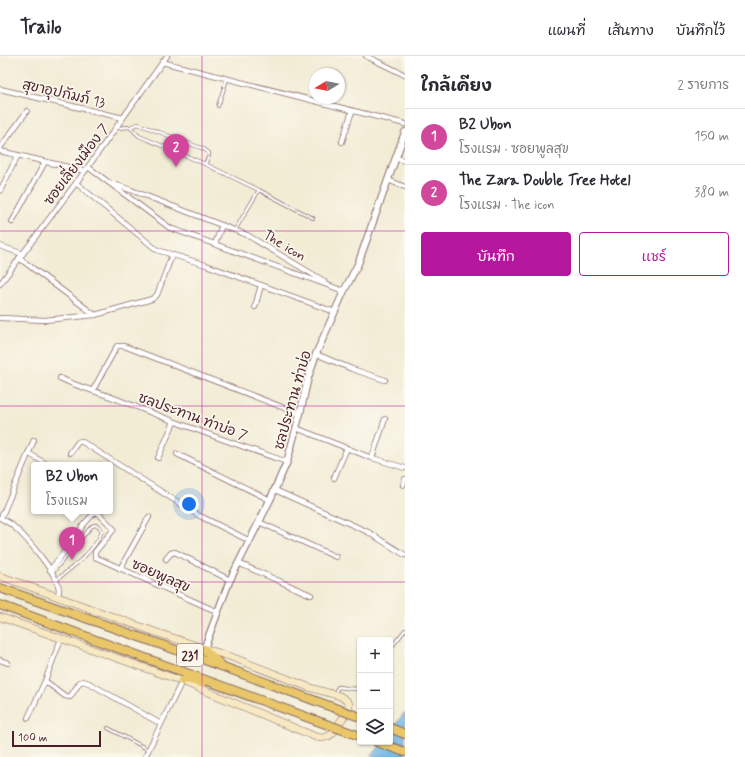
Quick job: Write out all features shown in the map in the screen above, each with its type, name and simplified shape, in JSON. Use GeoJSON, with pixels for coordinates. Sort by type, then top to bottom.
{"type":"FeatureCollection","features":[{"type":"Feature","properties":{"kind":"highway","name":"231"},"geometry":{"type":"LineString","coordinates":[[0,588],[357,716]]}},
{"type":"Feature","properties":{"kind":"highway","name":"231"},"geometry":{"type":"LineString","coordinates":[[0,604],[357,735]]}},
{"type":"Feature","properties":{"kind":"highway"},"geometry":{"type":"LineString","coordinates":[[204,649],[224,667]]}},
{"type":"Feature","properties":{"kind":"highway"},"geometry":{"type":"LineString","coordinates":[[182,681],[186,680],[206,684],[217,684]]}},
{"type":"Feature","properties":{"kind":"highway"},"geometry":{"type":"LineString","coordinates":[[393,729],[405,734]]}},
{"type":"Feature","properties":{"kind":"highway"},"geometry":{"type":"LineString","coordinates":[[385,745],[405,752]]}},
{"type":"Feature","properties":{"kind":"main road"},"geometry":{"type":"LineString","coordinates":[[0,576],[227,656],[311,688],[340,696],[349,704],[348,710],[334,732],[329,736],[322,738],[316,737],[182,681],[0,617]]}},
{"type":"Feature","properties":{"kind":"street","name":"ซอยเลี่ยงเมือง 7"},"geometry":{"type":"LineString","coordinates":[[0,284],[85,172],[167,56]]}},
{"type":"Feature","properties":{"kind":"street"},"geometry":{"type":"LineString","coordinates":[[366,56],[405,75]]}},
{"type":"Feature","properties":{"kind":"street"},"geometry":{"type":"LineString","coordinates":[[162,62],[405,124]]}},
{"type":"Feature","properties":{"kind":"street","name":"สุขาอุปกัมภ์ 13"},"geometry":{"type":"LineString","coordinates":[[0,89],[123,118]]}},
{"type":"Feature","properties":{"kind":"street"},"geometry":{"type":"LineString","coordinates":[[27,111],[0,149],[85,172]]}},
{"type":"Feature","properties":{"kind":"street"},"geometry":{"type":"LineString","coordinates":[[342,142],[352,111]]}},
{"type":"Feature","properties":{"kind":"street","name":"ชลประทาน ท่าบ่อ"},"geometry":{"type":"LineString","coordinates":[[204,649],[230,580],[275,490],[286,462],[300,414],[308,378],[316,354],[344,291],[358,264],[396,158],[404,140],[405,132]]}},
{"type":"Feature","properties":{"kind":"street"},"geometry":{"type":"LineString","coordinates":[[0,191],[18,155]]}},
{"type":"Feature","properties":{"kind":"street"},"geometry":{"type":"LineString","coordinates":[[396,158],[405,161]]}},
{"type":"Feature","properties":{"kind":"street"},"geometry":{"type":"LineString","coordinates":[[12,222],[46,162]]}},
{"type":"Feature","properties":{"kind":"street","name":"The icon"},"geometry":{"type":"LineString","coordinates":[[88,167],[170,228],[344,291]]}},
{"type":"Feature","properties":{"kind":"street"},"geometry":{"type":"LineString","coordinates":[[388,180],[405,187]]}},
{"type":"Feature","properties":{"kind":"street"},"geometry":{"type":"LineString","coordinates":[[76,183],[157,250],[206,265],[335,312]]}},
{"type":"Feature","properties":{"kind":"street","name":"The icon"},"geometry":{"type":"LineString","coordinates":[[110,183],[247,235],[334,287]]}},
{"type":"Feature","properties":{"kind":"street"},"geometry":{"type":"LineString","coordinates":[[215,244],[222,225]]}},
{"type":"Feature","properties":{"kind":"street"},"geometry":{"type":"LineString","coordinates":[[0,246],[23,254]]}},
{"type":"Feature","properties":{"kind":"street"},"geometry":{"type":"LineString","coordinates":[[0,318],[45,320],[95,315],[155,297],[172,254]]}},
{"type":"Feature","properties":{"kind":"street"},"geometry":{"type":"LineString","coordinates":[[19,258],[95,315]]}},
{"type":"Feature","properties":{"kind":"street"},"geometry":{"type":"LineString","coordinates":[[255,307],[261,285]]}},
{"type":"Feature","properties":{"kind":"street"},"geometry":{"type":"LineString","coordinates":[[93,390],[117,346],[124,346],[300,414]]}},
{"type":"Feature","properties":{"kind":"street"},"geometry":{"type":"LineString","coordinates":[[316,354],[384,380]]}},
{"type":"Feature","properties":{"kind":"street","name":"ชลประทาน ท่าบ่อ 7"},"geometry":{"type":"LineString","coordinates":[[60,378],[72,385],[93,390],[174,422],[286,462]]}},
{"type":"Feature","properties":{"kind":"street"},"geometry":{"type":"LineString","coordinates":[[372,458],[385,419]]}},
{"type":"Feature","properties":{"kind":"street"},"geometry":{"type":"LineString","coordinates":[[158,458],[174,422]]}},
{"type":"Feature","properties":{"kind":"street"},"geometry":{"type":"LineString","coordinates":[[296,428],[372,458],[405,468]]}},
{"type":"Feature","properties":{"kind":"street"},"geometry":{"type":"LineString","coordinates":[[34,440],[0,518],[13,525],[24,536],[51,571],[56,580],[59,592],[57,597]]}},
{"type":"Feature","properties":{"kind":"street"},"geometry":{"type":"LineString","coordinates":[[70,453],[78,442],[81,441],[198,516],[250,541]]}},
{"type":"Feature","properties":{"kind":"street"},"geometry":{"type":"LineString","coordinates":[[334,478],[347,448]]}},
{"type":"Feature","properties":{"kind":"street"},"geometry":{"type":"LineString","coordinates":[[28,454],[43,462]]}},
{"type":"Feature","properties":{"kind":"street"},"geometry":{"type":"LineString","coordinates":[[177,454],[270,500]]}},
{"type":"Feature","properties":{"kind":"street"},"geometry":{"type":"LineString","coordinates":[[403,485],[405,479]]}},
{"type":"Feature","properties":{"kind":"street"},"geometry":{"type":"LineString","coordinates":[[275,490],[368,532],[405,555]]}},
{"type":"Feature","properties":{"kind":"street","name":"ซอยพูลสุข"},"geometry":{"type":"LineString","coordinates":[[51,571],[84,524],[94,514]]}},
{"type":"Feature","properties":{"kind":"street","name":"ซอยพูลสุข"},"geometry":{"type":"LineString","coordinates":[[98,514],[114,529],[95,552],[95,557],[218,612]]}},
{"type":"Feature","properties":{"kind":"street"},"geometry":{"type":"LineString","coordinates":[[120,569],[149,517]]}},
{"type":"Feature","properties":{"kind":"street"},"geometry":{"type":"LineString","coordinates":[[259,522],[336,557]]}},
{"type":"Feature","properties":{"kind":"street"},"geometry":{"type":"LineString","coordinates":[[166,559],[171,553],[175,552],[230,580]]}},
{"type":"Feature","properties":{"kind":"street"},"geometry":{"type":"LineString","coordinates":[[238,563],[311,595]]}},
{"type":"Feature","properties":{"kind":"street"},"geometry":{"type":"LineString","coordinates":[[28,718],[45,681],[61,639]]}},
{"type":"Feature","properties":{"kind":"street"},"geometry":{"type":"LineString","coordinates":[[0,660],[8,663]]}},
{"type":"Feature","properties":{"kind":"street"},"geometry":{"type":"LineString","coordinates":[[45,681],[70,698],[80,682],[83,681],[161,724]]}},
{"type":"Feature","properties":{"kind":"street"},"geometry":{"type":"LineString","coordinates":[[145,757],[182,681]]}},
{"type":"Feature","properties":{"kind":"lane"},"geometry":{"type":"LineString","coordinates":[[218,106],[227,79]]}},
{"type":"Feature","properties":{"kind":"lane"},"geometry":{"type":"LineString","coordinates":[[117,128],[130,127],[138,124],[204,149],[209,153],[205,164]]}},
{"type":"Feature","properties":{"kind":"lane"},"geometry":{"type":"LineString","coordinates":[[130,127],[139,136],[205,164],[313,218]]}},
{"type":"Feature","properties":{"kind":"lane"},"geometry":{"type":"LineString","coordinates":[[235,230],[259,190]]}},
{"type":"Feature","properties":{"kind":"lane"},"geometry":{"type":"LineString","coordinates":[[51,571],[89,530],[96,525],[99,526],[102,531],[100,537],[79,563],[56,580]]}},
{"type":"Feature","properties":{"kind":"lane"},"geometry":{"type":"LineString","coordinates":[[393,645],[405,630]]}},
{"type":"Feature","properties":{"kind":"lane"},"geometry":{"type":"LineString","coordinates":[[334,695],[338,687],[357,688]]}},
{"type":"Feature","properties":{"kind":"lane"},"geometry":{"type":"LineString","coordinates":[[108,728],[149,750]]}},
{"type":"Feature","properties":{"kind":"water"},"geometry":{"type":"Polygon","coordinates":[[[405,712],[405,757],[371,757],[381,745],[393,745],[393,728],[405,712]]]}},
{"type":"Feature","properties":{"kind":"place","name":"The Zara Double Tree Hotel"},"geometry":{"type":"Point","coordinates":[176,167]}},
{"type":"Feature","properties":{"kind":"place","name":"B2 Ubon"},"geometry":{"type":"Point","coordinates":[72,560]}}]}
